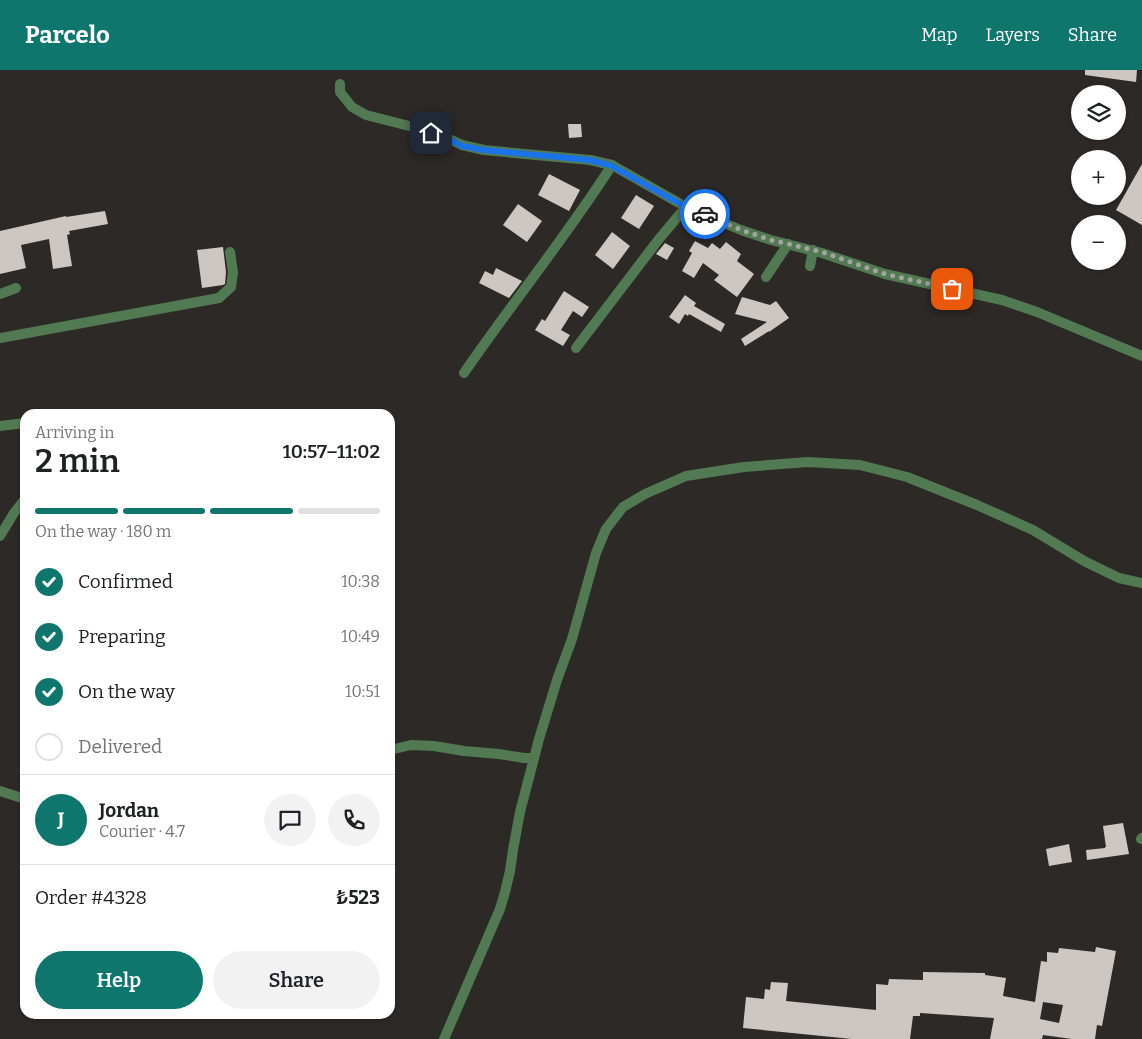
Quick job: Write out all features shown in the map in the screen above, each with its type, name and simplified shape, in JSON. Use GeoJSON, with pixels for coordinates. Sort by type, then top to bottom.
{"type":"FeatureCollection","features":[{"type":"Feature","properties":{"kind":"street"},"geometry":{"type":"LineString","coordinates":[[340,84],[340,92],[346,100],[352,107],[366,115],[445,137],[462,146],[507,153],[590,160],[612,166],[686,207],[741,230],[771,240],[813,250],[885,274],[1002,300],[1037,312],[1142,356]]}},
{"type":"Feature","properties":{"kind":"street"},"geometry":{"type":"LineString","coordinates":[[464,373],[577,218],[612,166]]}},
{"type":"Feature","properties":{"kind":"street"},"geometry":{"type":"LineString","coordinates":[[576,348],[686,207]]}},
{"type":"Feature","properties":{"kind":"street"},"geometry":{"type":"LineString","coordinates":[[766,277],[788,244]]}},
{"type":"Feature","properties":{"kind":"street"},"geometry":{"type":"LineString","coordinates":[[810,266],[813,250]]}},
{"type":"Feature","properties":{"kind":"street"},"geometry":{"type":"LineString","coordinates":[[0,338],[219,298],[232,287],[233,272],[230,252]]}},
{"type":"Feature","properties":{"kind":"street"},"geometry":{"type":"LineString","coordinates":[[0,294],[16,288]]}},
{"type":"Feature","properties":{"kind":"street"},"geometry":{"type":"LineString","coordinates":[[0,426],[20,424]]}},
{"type":"Feature","properties":{"kind":"street"},"geometry":{"type":"LineString","coordinates":[[444,1039],[506,892],[520,812],[557,680],[572,639],[596,553],[606,529],[623,507],[645,494],[686,476],[744,466],[808,462],[860,464],[907,476],[1033,530],[1084,561],[1119,578],[1142,583]]}},
{"type":"Feature","properties":{"kind":"street"},"geometry":{"type":"LineString","coordinates":[[0,536],[20,505]]}},
{"type":"Feature","properties":{"kind":"street"},"geometry":{"type":"LineString","coordinates":[[395,749],[410,745],[434,746],[534,758]]}},
{"type":"Feature","properties":{"kind":"street"},"geometry":{"type":"LineString","coordinates":[[0,791],[20,797]]}},
{"type":"Feature","properties":{"kind":"building"},"geometry":{"type":"Polygon","coordinates":[[[1085,70],[1137,70],[1136,82],[1085,75],[1085,70]]]}},
{"type":"Feature","properties":{"kind":"building"},"geometry":{"type":"Polygon","coordinates":[[[568,124],[581,124],[582,137],[569,138],[568,124]]]}},
{"type":"Feature","properties":{"kind":"building"},"geometry":{"type":"Polygon","coordinates":[[[1142,164],[1142,225],[1116,210],[1119,205],[1126,205],[1126,192],[1142,164]]]}},
{"type":"Feature","properties":{"kind":"building"},"geometry":{"type":"Polygon","coordinates":[[[549,174],[580,190],[569,211],[538,195],[549,174]]]}},
{"type":"Feature","properties":{"kind":"building"},"geometry":{"type":"Polygon","coordinates":[[[636,195],[654,206],[639,229],[621,218],[636,195]]]}},
{"type":"Feature","properties":{"kind":"building"},"geometry":{"type":"Polygon","coordinates":[[[518,204],[542,221],[527,242],[503,225],[518,204]]]}},
{"type":"Feature","properties":{"kind":"building"},"geometry":{"type":"Polygon","coordinates":[[[105,211],[108,224],[69,231],[70,234],[67,235],[72,266],[53,269],[49,239],[21,245],[26,268],[0,274],[0,231],[66,216],[105,211]]]}},
{"type":"Feature","properties":{"kind":"building"},"geometry":{"type":"Polygon","coordinates":[[[612,232],[630,246],[613,269],[595,255],[612,232]]]}},
{"type":"Feature","properties":{"kind":"building"},"geometry":{"type":"Polygon","coordinates":[[[695,241],[708,248],[712,243],[720,249],[726,242],[741,254],[737,261],[754,274],[737,297],[714,280],[719,275],[703,263],[694,278],[682,271],[692,253],[689,251],[695,241]]]}},
{"type":"Feature","properties":{"kind":"building"},"geometry":{"type":"Polygon","coordinates":[[[665,243],[674,248],[667,260],[656,254],[665,243]]]}},
{"type":"Feature","properties":{"kind":"building"},"geometry":{"type":"Polygon","coordinates":[[[223,247],[226,272],[225,284],[202,288],[197,250],[223,247]]]}},
{"type":"Feature","properties":{"kind":"building"},"geometry":{"type":"Polygon","coordinates":[[[496,268],[522,281],[509,298],[479,283],[485,271],[493,275],[496,268]]]}},
{"type":"Feature","properties":{"kind":"building"},"geometry":{"type":"Polygon","coordinates":[[[564,291],[589,307],[582,317],[573,311],[561,330],[570,335],[563,346],[535,330],[542,319],[545,321],[564,291]]]}},
{"type":"Feature","properties":{"kind":"building"},"geometry":{"type":"Polygon","coordinates":[[[685,295],[696,303],[694,306],[725,324],[721,332],[689,314],[688,316],[685,314],[679,324],[669,317],[685,295]]]}},
{"type":"Feature","properties":{"kind":"building"},"geometry":{"type":"Polygon","coordinates":[[[742,297],[770,305],[776,301],[789,318],[745,346],[741,339],[767,322],[735,314],[742,297]]]}},
{"type":"Feature","properties":{"kind":"building"},"geometry":{"type":"Polygon","coordinates":[[[1123,823],[1129,854],[1087,860],[1086,850],[1106,847],[1103,826],[1123,823]]]}},
{"type":"Feature","properties":{"kind":"building"},"geometry":{"type":"Polygon","coordinates":[[[1069,844],[1072,862],[1049,866],[1046,849],[1069,844]]]}},
{"type":"Feature","properties":{"kind":"building"},"geometry":{"type":"Polygon","coordinates":[[[1096,947],[1116,951],[1102,1026],[1097,1025],[1095,1039],[1072,1039],[1043,1035],[1042,1039],[990,1039],[994,1018],[920,1013],[920,1016],[913,1016],[910,1039],[852,1039],[743,1028],[746,997],[764,999],[765,989],[770,990],[771,982],[788,983],[786,1001],[876,1010],[876,984],[888,985],[889,979],[923,980],[923,972],[985,973],[985,975],[1006,978],[1003,996],[1035,1002],[1041,961],[1047,962],[1047,952],[1058,953],[1059,948],[1095,952],[1096,947]],[[1043,1002],[1040,1019],[1059,1023],[1063,1005],[1043,1002]]]}},
{"type":"Feature","properties":{"kind":"way so far"},"geometry":{"type":"LineString","coordinates":[[705,214],[741,230],[771,240],[822,252],[885,274],[952,289]]}},
{"type":"Feature","properties":{"kind":"route"},"geometry":{"type":"LineString","coordinates":[[431,133],[445,137],[462,146],[514,154],[590,160],[612,166],[686,207],[705,214]]}}]}
